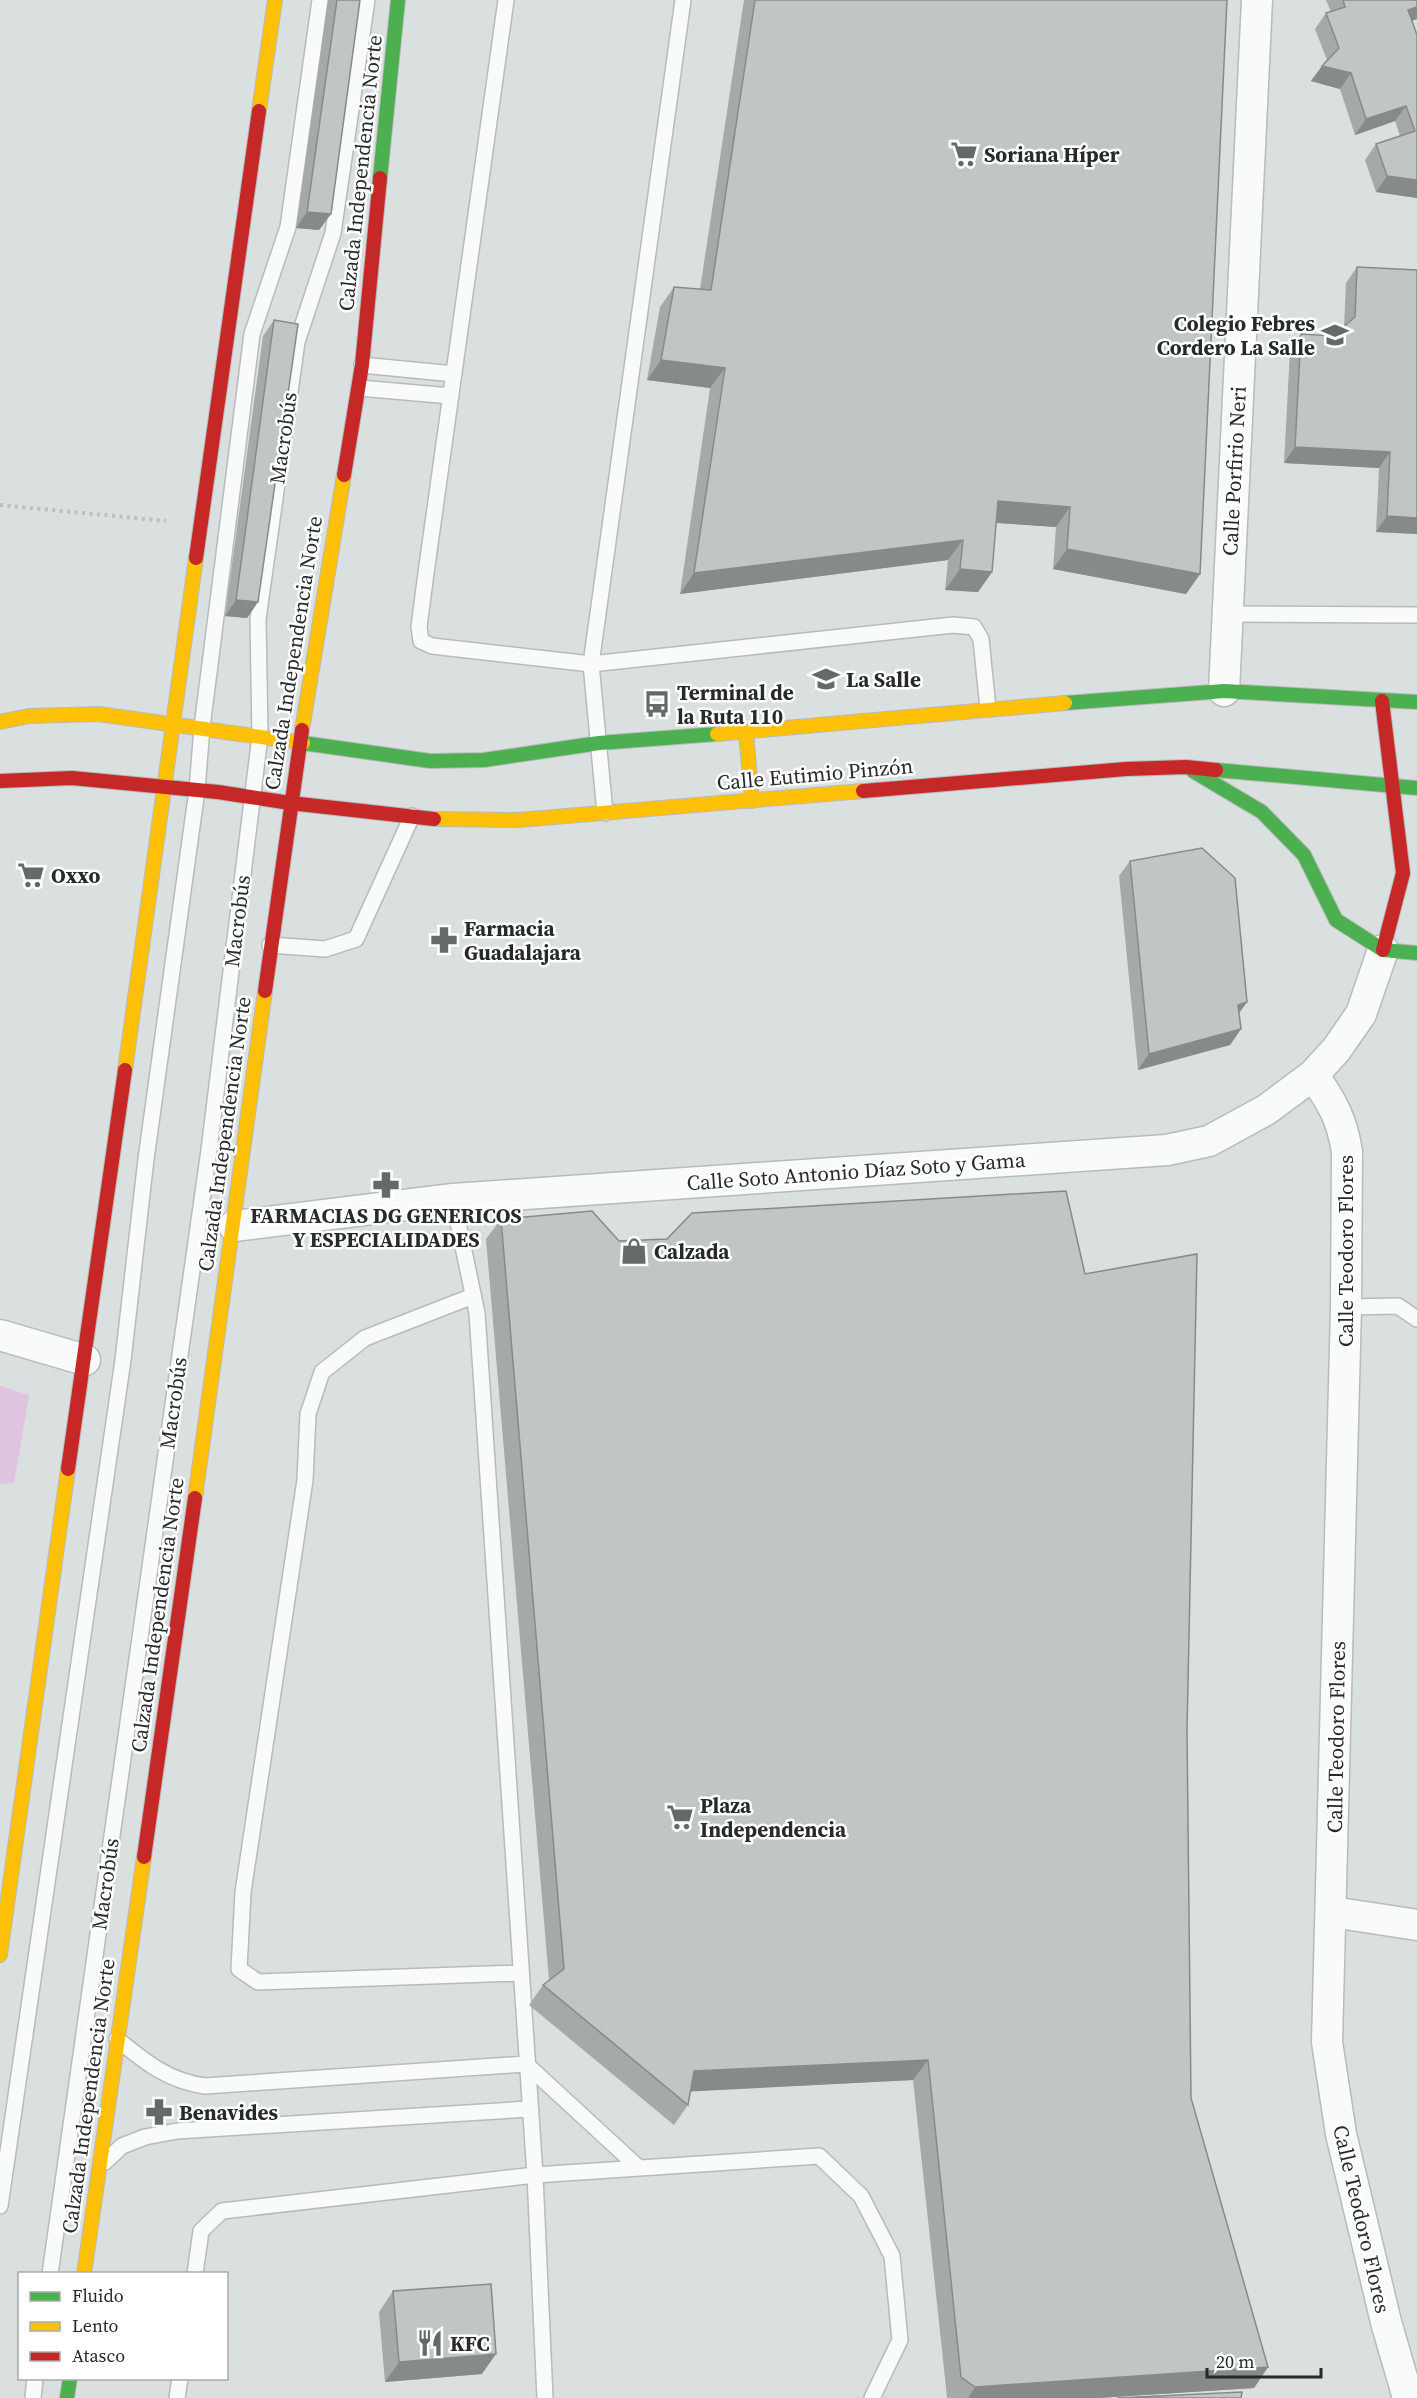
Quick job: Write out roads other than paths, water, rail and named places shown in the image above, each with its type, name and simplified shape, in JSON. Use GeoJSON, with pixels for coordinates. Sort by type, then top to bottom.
{"type":"FeatureCollection","features":[{"type":"Feature","properties":{"kind":"main road"},"geometry":{"type":"LineString","coordinates":[[0,1955],[5,1886],[85,1360],[276,0]]}},
{"type":"Feature","properties":{"kind":"main road","name":"Calzada Independencia Norte"},"geometry":{"type":"LineString","coordinates":[[84,2272],[234,1226],[290,803],[359,388],[398,0]]}},
{"type":"Feature","properties":{"kind":"main road"},"geometry":{"type":"LineString","coordinates":[[0,722],[29,716],[99,714],[430,761],[484,760],[599,744],[988,709],[1224,691],[1417,702]]}},
{"type":"Feature","properties":{"kind":"main road"},"geometry":{"type":"LineString","coordinates":[[1382,701],[1403,873],[1383,950]]}},
{"type":"Feature","properties":{"kind":"main road"},"geometry":{"type":"LineString","coordinates":[[746,732],[752,801]]}},
{"type":"Feature","properties":{"kind":"main road"},"geometry":{"type":"LineString","coordinates":[[1186,767],[1262,812],[1304,855],[1336,920],[1383,950],[1417,953]]}},
{"type":"Feature","properties":{"kind":"main road","name":"Calle Eutimio Pinzón"},"geometry":{"type":"LineString","coordinates":[[0,781],[72,778],[218,792],[290,803],[444,820],[519,820],[1126,769],[1186,767],[1417,788]]}},
{"type":"Feature","properties":{"kind":"main road"},"geometry":{"type":"LineString","coordinates":[[67,2398],[70,2380]]}},
{"type":"Feature","properties":{"kind":"street","name":"Calle Porfirio Neri"},"geometry":{"type":"LineString","coordinates":[[1224,691],[1257,0]]}},
{"type":"Feature","properties":{"kind":"street","name":"Calle Soto Antonio Díaz Soto y Gama"},"geometry":{"type":"LineString","coordinates":[[234,1226],[453,1199],[1167,1150],[1209,1141],[1266,1110],[1313,1075],[1336,1050],[1361,1014],[1383,950]]}},
{"type":"Feature","properties":{"kind":"street","name":"Calle Teodoro Flores"},"geometry":{"type":"LineString","coordinates":[[1313,1075],[1333,1102],[1343,1127],[1347,1152],[1346,1307],[1327,2042],[1341,2134],[1386,2322],[1408,2398]]}},
{"type":"Feature","properties":{"kind":"street"},"geometry":{"type":"LineString","coordinates":[[0,1335],[85,1360]]}},
{"type":"Feature","properties":{"kind":"street"},"geometry":{"type":"LineString","coordinates":[[1332,1912],[1417,1925]]}},
{"type":"Feature","properties":{"kind":"lane","name":"Macrobús"},"geometry":{"type":"LineString","coordinates":[[0,2206],[123,1360],[146,1159],[197,790],[202,728],[252,334],[288,227],[320,0]]}},
{"type":"Feature","properties":{"kind":"lane","name":"Macrobús"},"geometry":{"type":"LineString","coordinates":[[50,2272],[209,1150],[260,736],[258,619],[297,342],[333,233],[367,0]]}},
{"type":"Feature","properties":{"kind":"lane"},"geometry":{"type":"LineString","coordinates":[[506,0],[426,573],[419,627],[421,641],[432,646],[591,664],[953,625],[974,627],[981,639],[988,709]]}},
{"type":"Feature","properties":{"kind":"lane"},"geometry":{"type":"LineString","coordinates":[[605,813],[591,664],[684,0]]}},
{"type":"Feature","properties":{"kind":"lane"},"geometry":{"type":"LineString","coordinates":[[362,365],[454,374]]}},
{"type":"Feature","properties":{"kind":"lane"},"geometry":{"type":"LineString","coordinates":[[359,388],[451,396]]}},
{"type":"Feature","properties":{"kind":"lane"},"geometry":{"type":"LineString","coordinates":[[1227,614],[1417,615]]}},
{"type":"Feature","properties":{"kind":"lane"},"geometry":{"type":"LineString","coordinates":[[270,945],[325,949],[356,939],[412,816]]}},
{"type":"Feature","properties":{"kind":"lane"},"geometry":{"type":"LineString","coordinates":[[453,1199],[477,1313],[535,2175],[544,2398]]}},
{"type":"Feature","properties":{"kind":"lane"},"geometry":{"type":"LineString","coordinates":[[474,1296],[365,1338],[321,1372],[308,1414],[305,1480],[243,1892],[239,1969],[258,1982],[520,1974]]}},
{"type":"Feature","properties":{"kind":"lane"},"geometry":{"type":"LineString","coordinates":[[1346,1307],[1398,1306],[1417,1319]]}},
{"type":"Feature","properties":{"kind":"lane"},"geometry":{"type":"LineString","coordinates":[[117,2039],[146,2063],[167,2075],[185,2083],[205,2086],[526,2064],[639,2168]]}},
{"type":"Feature","properties":{"kind":"lane"},"geometry":{"type":"LineString","coordinates":[[98,2169],[122,2146],[145,2137],[177,2131],[529,2109]]}},
{"type":"Feature","properties":{"kind":"lane"},"geometry":{"type":"LineString","coordinates":[[195,2272],[201,2230],[222,2211],[535,2175],[819,2156],[861,2196],[892,2256],[900,2340],[872,2398]]}},
{"type":"Feature","properties":{"kind":"lane"},"geometry":{"type":"LineString","coordinates":[[33,2398],[35,2380]]}},
{"type":"Feature","properties":{"kind":"lane"},"geometry":{"type":"LineString","coordinates":[[177,2398],[180,2380]]}},
{"type":"Feature","properties":{"kind":"place","name":"Soriana Híper"},"geometry":{"type":"Point","coordinates":[964,154]}},
{"type":"Feature","properties":{"kind":"place","name":"Colegio Febres Cordero La Salle"},"geometry":{"type":"Point","coordinates":[1335,335]}},
{"type":"Feature","properties":{"kind":"place","name":"La Salle"},"geometry":{"type":"Point","coordinates":[826,679]}},
{"type":"Feature","properties":{"kind":"place","name":"Terminal de la Ruta 110"},"geometry":{"type":"Point","coordinates":[657,704]}},
{"type":"Feature","properties":{"kind":"place","name":"Oxxo"},"geometry":{"type":"Point","coordinates":[31,875]}},
{"type":"Feature","properties":{"kind":"place","name":"Farmacia Guadalajara"},"geometry":{"type":"Point","coordinates":[444,940]}},
{"type":"Feature","properties":{"kind":"place","name":"FARMACIAS DG GENERICOS Y ESPECIALIDADES"},"geometry":{"type":"Point","coordinates":[386,1185]}},
{"type":"Feature","properties":{"kind":"place","name":"Calzada"},"geometry":{"type":"Point","coordinates":[634,1251]}},
{"type":"Feature","properties":{"kind":"place","name":"Plaza Independencia"},"geometry":{"type":"Point","coordinates":[680,1817]}},
{"type":"Feature","properties":{"kind":"place","name":"Benavides"},"geometry":{"type":"Point","coordinates":[159,2112]}},
{"type":"Feature","properties":{"kind":"place","name":"KFC"},"geometry":{"type":"Point","coordinates":[430,2343]}}]}
